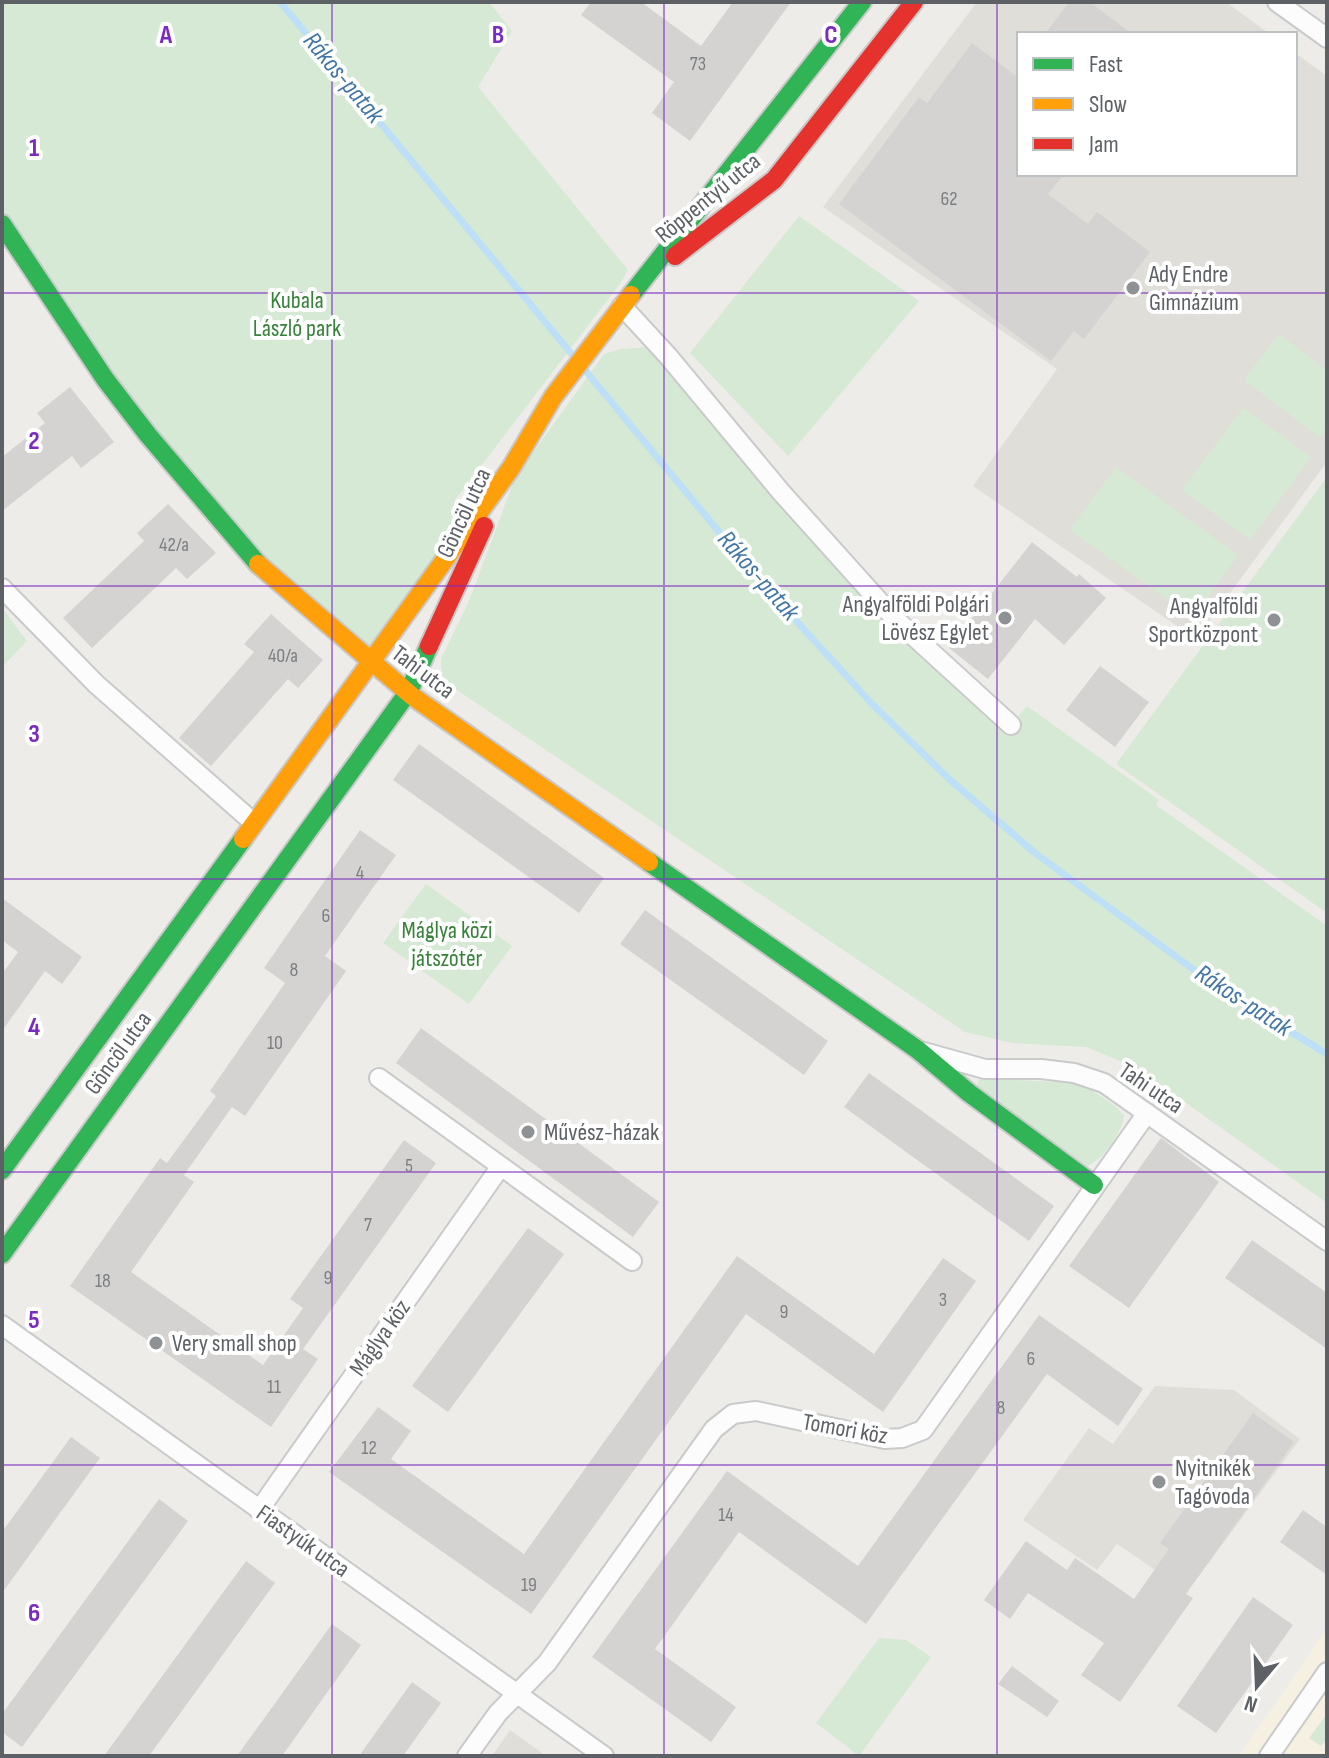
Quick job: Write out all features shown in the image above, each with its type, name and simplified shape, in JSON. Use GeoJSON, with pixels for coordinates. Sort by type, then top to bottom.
{"type":"FeatureCollection","features":[{"type":"Feature","properties":{"kind":"street","name":"Röppentyű utca"},"geometry":{"type":"LineString","coordinates":[[511,468],[553,397],[601,333],[862,2]]}},
{"type":"Feature","properties":{"kind":"street","name":"Röppentyű utca"},"geometry":{"type":"LineString","coordinates":[[647,277],[774,180],[914,2]]}},
{"type":"Feature","properties":{"kind":"street"},"geometry":{"type":"LineString","coordinates":[[1277,2],[1327,38]]}},
{"type":"Feature","properties":{"kind":"street","name":"Tahi utca"},"geometry":{"type":"LineString","coordinates":[[2,224],[105,379],[158,447],[251,557],[371,663],[918,1050],[969,1093],[1094,1185]]}},
{"type":"Feature","properties":{"kind":"street"},"geometry":{"type":"LineString","coordinates":[[622,306],[668,356],[781,492],[896,620],[1011,725]]}},
{"type":"Feature","properties":{"kind":"street","name":"Göncöl utca"},"geometry":{"type":"LineString","coordinates":[[2,1170],[511,468]]}},
{"type":"Feature","properties":{"kind":"street","name":"Göncöl utca"},"geometry":{"type":"LineString","coordinates":[[2,1254],[409,691],[511,468]]}},
{"type":"Feature","properties":{"kind":"street"},"geometry":{"type":"LineString","coordinates":[[2,588],[96,684],[254,823]]}},
{"type":"Feature","properties":{"kind":"street","name":"Tahi utca"},"geometry":{"type":"LineString","coordinates":[[918,1050],[985,1069],[1041,1069],[1074,1073],[1104,1083],[1327,1241]]}},
{"type":"Feature","properties":{"kind":"street"},"geometry":{"type":"LineString","coordinates":[[379,1078],[632,1261]]}},
{"type":"Feature","properties":{"kind":"street","name":"Tomori köz"},"geometry":{"type":"LineString","coordinates":[[467,1756],[498,1713],[547,1663],[714,1429],[733,1414],[756,1411],[885,1439],[902,1438],[923,1430],[1147,1113]]}},
{"type":"Feature","properties":{"kind":"street","name":"Máglya köz"},"geometry":{"type":"LineString","coordinates":[[259,1510],[501,1166]]}},
{"type":"Feature","properties":{"kind":"street","name":"Fiastyúk utca"},"geometry":{"type":"LineString","coordinates":[[2,1325],[604,1756]]}},
{"type":"Feature","properties":{"kind":"street"},"geometry":{"type":"LineString","coordinates":[[1269,1756],[1327,1672]]}},
{"type":"Feature","properties":{"kind":"shaded area","name":"Ady Endre Gimnázium"},"geometry":{"type":"Polygon","coordinates":[[[977,2],[1226,2],[1267,32],[1017,32],[1017,176],[1297,176],[1297,54],[1327,76],[1327,462],[1196,639],[973,486],[1057,369],[823,207],[977,2]]]}},
{"type":"Feature","properties":{"kind":"shaded area","name":"Nyitnikék Tagóvoda"},"geometry":{"type":"Polygon","coordinates":[[[1155,1386],[1234,1390],[1300,1439],[1199,1576],[1176,1560],[1164,1576],[1117,1544],[1097,1570],[1023,1520],[1089,1428],[1113,1444],[1155,1386]]]}},
{"type":"Feature","properties":{"kind":"shaded area"},"geometry":{"type":"Polygon","coordinates":[[[1327,1628],[1327,1756],[1239,1756],[1327,1628]]]}},
{"type":"Feature","properties":{"kind":"shaded area"},"geometry":{"type":"Polygon","coordinates":[[[510,1730],[546,1756],[492,1756],[510,1730]]]}},
{"type":"Feature","properties":{"kind":"green space","name":"Kubala László park"},"geometry":{"type":"Polygon","coordinates":[[[2,2],[489,2],[512,31],[478,87],[628,270],[455,500],[454,548],[371,663],[251,557],[2,224],[2,2]]]}},
{"type":"Feature","properties":{"kind":"green space"},"geometry":{"type":"Polygon","coordinates":[[[799,216],[919,301],[788,456],[690,353],[799,216]]]}},
{"type":"Feature","properties":{"kind":"green space"},"geometry":{"type":"Polygon","coordinates":[[[1279,334],[1327,371],[1327,429],[1320,438],[1244,380],[1279,334]]]}},
{"type":"Feature","properties":{"kind":"green space"},"geometry":{"type":"Polygon","coordinates":[[[660,346],[781,492],[1011,725],[1027,706],[1159,800],[1156,805],[1327,926],[1327,1203],[1165,1088],[1120,1061],[1086,1047],[1012,1043],[965,1032],[442,680],[441,659],[469,601],[515,478],[604,354],[621,349],[660,346]]]}},
{"type":"Feature","properties":{"kind":"green space"},"geometry":{"type":"Polygon","coordinates":[[[1243,408],[1311,457],[1250,540],[1182,490],[1243,408]]]}},
{"type":"Feature","properties":{"kind":"green space"},"geometry":{"type":"Polygon","coordinates":[[[1116,467],[1238,555],[1193,618],[1070,530],[1116,467]]]}},
{"type":"Feature","properties":{"kind":"green space","name":"Angyalföldi Sportközpont"},"geometry":{"type":"Polygon","coordinates":[[[1327,477],[1327,913],[1116,764],[1327,477]]]}},
{"type":"Feature","properties":{"kind":"green space"},"geometry":{"type":"Polygon","coordinates":[[[2,608],[27,641],[2,667],[2,608]]]}},
{"type":"Feature","properties":{"kind":"green space","name":"Máglya közi játszótér"},"geometry":{"type":"Polygon","coordinates":[[[426,884],[512,946],[469,1004],[383,943],[426,884]]]}},
{"type":"Feature","properties":{"kind":"green space"},"geometry":{"type":"Polygon","coordinates":[[[980,1078],[1076,1083],[1113,1105],[1124,1115],[1123,1122],[1105,1152],[1087,1166],[976,1087],[980,1078]]]}},
{"type":"Feature","properties":{"kind":"green space"},"geometry":{"type":"Polygon","coordinates":[[[879,1638],[906,1640],[931,1657],[859,1756],[816,1723],[879,1638]]]}},
{"type":"Feature","properties":{"kind":"green space"},"geometry":{"type":"Polygon","coordinates":[[[1327,1714],[1327,1739],[1321,1746],[1309,1738],[1327,1714]]]}},
{"type":"Feature","properties":{"kind":"building"},"geometry":{"type":"Polygon","coordinates":[[[591,2],[641,2],[701,46],[733,2],[791,2],[690,141],[652,113],[674,82],[581,15],[591,2]]]}},
{"type":"Feature","properties":{"kind":"building"},"geometry":{"type":"Polygon","coordinates":[[[1069,2],[1090,2],[1129,32],[1046,32],[1069,2]]]}},
{"type":"Feature","properties":{"kind":"building"},"geometry":{"type":"Polygon","coordinates":[[[972,43],[1017,77],[1017,176],[1062,176],[1048,194],[1088,224],[1097,212],[1150,252],[1084,339],[1074,331],[1051,361],[839,204],[919,97],[927,103],[972,43]]]}},
{"type":"Feature","properties":{"kind":"building"},"geometry":{"type":"Polygon","coordinates":[[[70,387],[114,442],[81,468],[72,456],[2,511],[2,457],[45,423],[37,413],[70,387]]]}},
{"type":"Feature","properties":{"kind":"building"},"geometry":{"type":"Polygon","coordinates":[[[168,504],[216,553],[187,579],[176,568],[92,648],[63,618],[144,541],[137,533],[168,504]]]}},
{"type":"Feature","properties":{"kind":"building"},"geometry":{"type":"Polygon","coordinates":[[[1032,542],[1077,577],[1079,574],[1106,598],[1064,645],[1035,619],[988,679],[949,648],[1032,542]]]}},
{"type":"Feature","properties":{"kind":"building"},"geometry":{"type":"Polygon","coordinates":[[[271,614],[323,660],[298,688],[288,679],[211,766],[179,738],[254,652],[244,644],[271,614]]]}},
{"type":"Feature","properties":{"kind":"building"},"geometry":{"type":"Polygon","coordinates":[[[1100,666],[1149,702],[1115,747],[1066,710],[1100,666]]]}},
{"type":"Feature","properties":{"kind":"building"},"geometry":{"type":"Polygon","coordinates":[[[419,744],[604,878],[579,913],[393,780],[419,744]]]}},
{"type":"Feature","properties":{"kind":"building"},"geometry":{"type":"Polygon","coordinates":[[[360,830],[396,855],[325,956],[346,971],[245,1116],[232,1107],[184,1175],[194,1182],[131,1272],[263,1365],[303,1308],[290,1299],[404,1140],[436,1163],[303,1349],[318,1359],[271,1427],[70,1286],[160,1158],[167,1163],[216,1096],[210,1091],[285,983],[264,968],[360,830]]]}},
{"type":"Feature","properties":{"kind":"building"},"geometry":{"type":"Polygon","coordinates":[[[2,898],[82,957],[62,984],[45,971],[2,1031],[2,974],[18,952],[2,940],[2,898]]]}},
{"type":"Feature","properties":{"kind":"building"},"geometry":{"type":"Polygon","coordinates":[[[645,910],[828,1041],[804,1075],[620,944],[645,910]]]}},
{"type":"Feature","properties":{"kind":"building","name":"Művész-házak"},"geometry":{"type":"Polygon","coordinates":[[[421,1028],[659,1202],[633,1237],[396,1063],[421,1028]]]}},
{"type":"Feature","properties":{"kind":"building"},"geometry":{"type":"Polygon","coordinates":[[[869,1073],[1054,1206],[1029,1241],[844,1107],[869,1073]]]}},
{"type":"Feature","properties":{"kind":"building"},"geometry":{"type":"Polygon","coordinates":[[[1161,1138],[1219,1182],[1129,1308],[1069,1266],[1161,1138]]]}},
{"type":"Feature","properties":{"kind":"building"},"geometry":{"type":"Polygon","coordinates":[[[528,1228],[564,1254],[448,1412],[412,1386],[528,1228]]]}},
{"type":"Feature","properties":{"kind":"building"},"geometry":{"type":"Polygon","coordinates":[[[1252,1240],[1327,1293],[1327,1349],[1225,1278],[1252,1240]]]}},
{"type":"Feature","properties":{"kind":"building"},"geometry":{"type":"Polygon","coordinates":[[[737,1256],[874,1354],[943,1258],[976,1281],[883,1412],[746,1314],[531,1614],[329,1472],[378,1407],[411,1431],[391,1459],[524,1554],[737,1256]]]}},
{"type":"Feature","properties":{"kind":"building"},"geometry":{"type":"Polygon","coordinates":[[[1039,1315],[1143,1389],[1118,1426],[1047,1374],[866,1624],[739,1532],[655,1649],[736,1707],[711,1742],[592,1657],[727,1471],[858,1566],[1039,1315]]]}},
{"type":"Feature","properties":{"kind":"building"},"geometry":{"type":"Polygon","coordinates":[[[1253,1413],[1294,1442],[1186,1594],[1193,1598],[1120,1702],[1081,1675],[1104,1643],[1028,1593],[1010,1619],[984,1600],[1026,1541],[1067,1570],[1075,1558],[1134,1599],[1169,1549],[1160,1543],[1253,1413]]]}},
{"type":"Feature","properties":{"kind":"building"},"geometry":{"type":"Polygon","coordinates":[[[71,1437],[100,1458],[2,1593],[2,1532],[71,1437]]]}},
{"type":"Feature","properties":{"kind":"building"},"geometry":{"type":"Polygon","coordinates":[[[159,1499],[188,1521],[22,1747],[2,1732],[2,1714],[159,1499]]]}},
{"type":"Feature","properties":{"kind":"building"},"geometry":{"type":"Polygon","coordinates":[[[1303,1510],[1327,1527],[1327,1575],[1280,1542],[1303,1510]]]}},
{"type":"Feature","properties":{"kind":"building"},"geometry":{"type":"Polygon","coordinates":[[[246,1561],[275,1583],[149,1756],[104,1756],[246,1561]]]}},
{"type":"Feature","properties":{"kind":"building"},"geometry":{"type":"Polygon","coordinates":[[[1253,1597],[1293,1625],[1216,1733],[1177,1706],[1253,1597]]]}},
{"type":"Feature","properties":{"kind":"building"},"geometry":{"type":"Polygon","coordinates":[[[332,1624],[361,1645],[282,1756],[237,1756],[332,1624]]]}},
{"type":"Feature","properties":{"kind":"building"},"geometry":{"type":"Polygon","coordinates":[[[1012,1666],[1059,1701],[1047,1717],[998,1684],[1012,1666]]]}},
{"type":"Feature","properties":{"kind":"building"},"geometry":{"type":"Polygon","coordinates":[[[412,1682],[441,1703],[403,1756],[359,1756],[412,1682]]]}},
{"type":"Feature","properties":{"kind":"waterway","name":"Rákos-patak"},"geometry":{"type":"LineString","coordinates":[[280,2],[758,579],[871,703],[949,779],[1035,853],[1216,986],[1327,1054]]}},
{"type":"Feature","properties":{"kind":"traffic: fast"},"geometry":{"type":"LineString","coordinates":[[631,295],[862,2]]}},
{"type":"Feature","properties":{"kind":"traffic: fast"},"geometry":{"type":"LineString","coordinates":[[2,224],[105,379],[148,435],[258,564]]}},
{"type":"Feature","properties":{"kind":"traffic: fast"},"geometry":{"type":"LineString","coordinates":[[2,1254],[409,691],[429,646]]}},
{"type":"Feature","properties":{"kind":"traffic: fast"},"geometry":{"type":"LineString","coordinates":[[2,1170],[243,839]]}},
{"type":"Feature","properties":{"kind":"traffic: fast"},"geometry":{"type":"LineString","coordinates":[[649,862],[918,1050],[969,1093],[1094,1185]]}},
{"type":"Feature","properties":{"kind":"traffic: slow"},"geometry":{"type":"LineString","coordinates":[[243,839],[511,468],[553,397],[631,295]]}},
{"type":"Feature","properties":{"kind":"traffic: slow"},"geometry":{"type":"LineString","coordinates":[[258,564],[412,696],[649,862]]}},
{"type":"Feature","properties":{"kind":"traffic: jam"},"geometry":{"type":"LineString","coordinates":[[675,256],[774,180],[914,2]]}},
{"type":"Feature","properties":{"kind":"traffic: jam"},"geometry":{"type":"LineString","coordinates":[[429,646],[484,526]]}},
{"type":"Feature","properties":{"kind":"place","name":"Ady Endre Gimnázium"},"geometry":{"type":"Point","coordinates":[1133,288]}},
{"type":"Feature","properties":{"kind":"place","name":"Angyalföldi Polgári Lövész Egylet"},"geometry":{"type":"Point","coordinates":[1005,618]}},
{"type":"Feature","properties":{"kind":"place","name":"Angyalföldi Sportközpont"},"geometry":{"type":"Point","coordinates":[1274,620]}},
{"type":"Feature","properties":{"kind":"place","name":"Művész-házak"},"geometry":{"type":"Point","coordinates":[528,1132]}},
{"type":"Feature","properties":{"kind":"place","name":"Very small shop"},"geometry":{"type":"Point","coordinates":[156,1343]}},
{"type":"Feature","properties":{"kind":"place","name":"Nyitnikék Tagóvoda"},"geometry":{"type":"Point","coordinates":[1159,1482]}}]}
